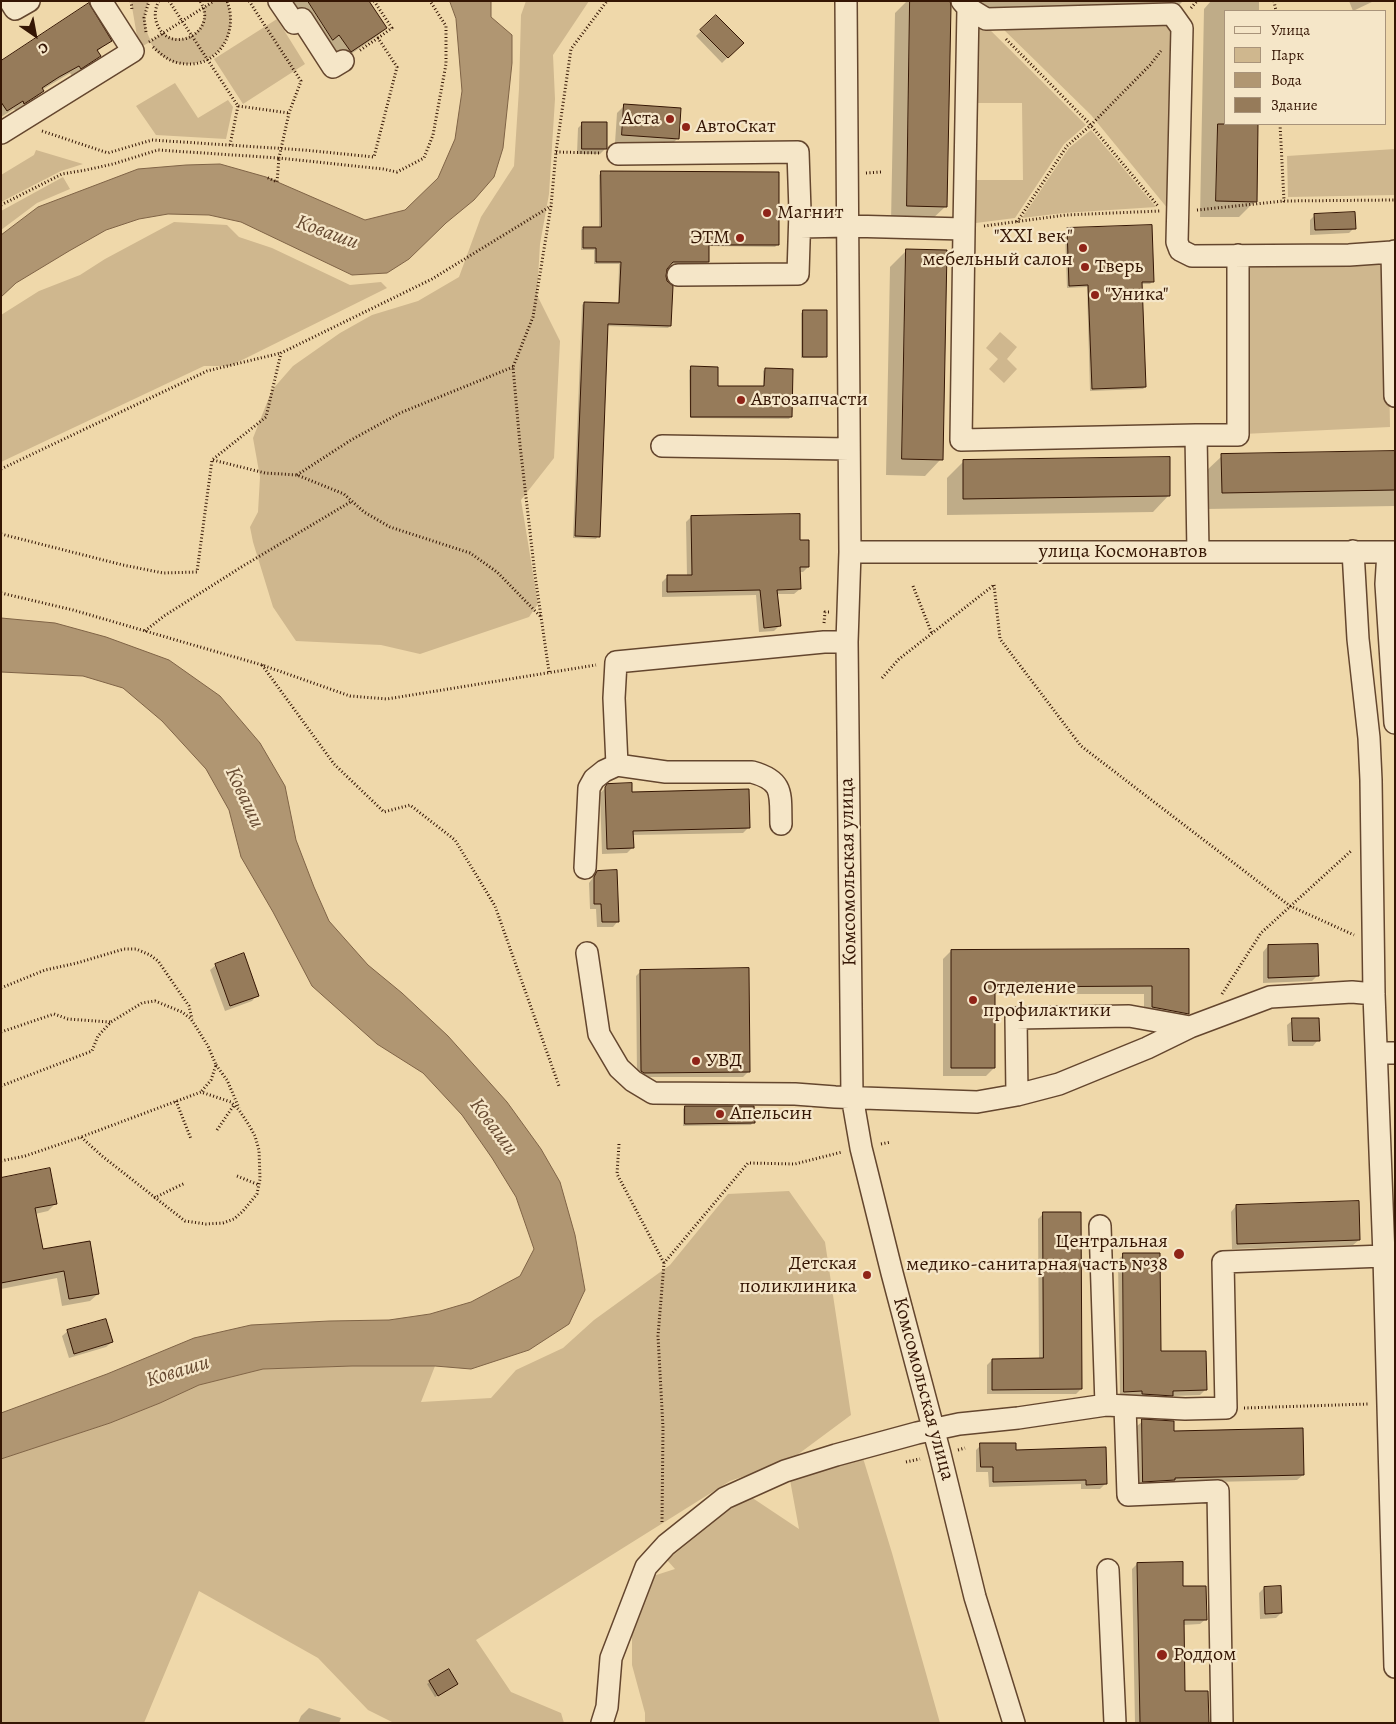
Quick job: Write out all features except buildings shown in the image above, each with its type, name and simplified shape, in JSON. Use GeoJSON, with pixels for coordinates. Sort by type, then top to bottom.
{"type":"FeatureCollection","features":[{"type":"Feature","properties":{"kind":"street"},"geometry":{"type":"LineString","coordinates":[[10,1],[15,9],[28,1]]}},
{"type":"Feature","properties":{"kind":"street"},"geometry":{"type":"LineString","coordinates":[[10,128],[142,46],[101,1]]}},
{"type":"Feature","properties":{"kind":"street"},"geometry":{"type":"LineString","coordinates":[[280,1],[294,24],[302,18],[333,67],[343,61]]}},
{"type":"Feature","properties":{"kind":"street","name":"Комсомольская улица"},"geometry":{"type":"LineString","coordinates":[[846,1],[850,449],[850,552],[847,642],[852,1096],[863,1158],[934,1429],[975,1597],[1014,1723]]}},
{"type":"Feature","properties":{"kind":"street"},"geometry":{"type":"LineString","coordinates":[[965,4],[986,20],[1172,14],[1182,28],[1177,242],[1180,250],[1192,256],[1349,255],[1393,251],[1395,396]]}},
{"type":"Feature","properties":{"kind":"street"},"geometry":{"type":"LineString","coordinates":[[965,4],[961,440],[1238,435],[1238,256]]}},
{"type":"Feature","properties":{"kind":"street"},"geometry":{"type":"LineString","coordinates":[[618,154],[798,152],[800,227],[798,274],[678,276]]}},
{"type":"Feature","properties":{"kind":"street"},"geometry":{"type":"LineString","coordinates":[[800,227],[848,226],[964,229]]}},
{"type":"Feature","properties":{"kind":"street"},"geometry":{"type":"LineString","coordinates":[[1196,435],[1198,552]]}},
{"type":"Feature","properties":{"kind":"street"},"geometry":{"type":"LineString","coordinates":[[662,446],[850,449]]}},
{"type":"Feature","properties":{"kind":"street","name":"улица Космонавтов"},"geometry":{"type":"LineString","coordinates":[[850,552],[1391,552]]}},
{"type":"Feature","properties":{"kind":"street"},"geometry":{"type":"LineString","coordinates":[[1354,552],[1358,639],[1369,738],[1374,994],[1386,1053],[1384,1256],[1395,1667]]}},
{"type":"Feature","properties":{"kind":"street"},"geometry":{"type":"LineString","coordinates":[[1391,552],[1386,584],[1395,723]]}},
{"type":"Feature","properties":{"kind":"street"},"geometry":{"type":"LineString","coordinates":[[616,766],[614,698],[616,662],[824,642],[847,642]]}},
{"type":"Feature","properties":{"kind":"street"},"geometry":{"type":"LineString","coordinates":[[1369,738],[1395,737]]}},
{"type":"Feature","properties":{"kind":"street"},"geometry":{"type":"LineString","coordinates":[[585,868],[589,788],[594,780],[604,771],[616,766],[666,772],[752,772],[765,776],[775,783],[780,792],[781,824]]}},
{"type":"Feature","properties":{"kind":"street"},"geometry":{"type":"LineString","coordinates":[[587,953],[599,1034],[620,1068],[633,1081],[653,1092],[795,1094],[977,1102],[1017,1095],[1059,1084],[1099,1069],[1198,1024],[1270,997],[1352,992],[1374,994]]}},
{"type":"Feature","properties":{"kind":"street"},"geometry":{"type":"LineString","coordinates":[[1017,1095],[1016,1018],[1129,1016],[1198,1024]]}},
{"type":"Feature","properties":{"kind":"street"},"geometry":{"type":"LineString","coordinates":[[1100,1226],[1116,1406],[1128,1495],[1218,1491],[1222,1723]]}},
{"type":"Feature","properties":{"kind":"street"},"geometry":{"type":"LineString","coordinates":[[602,1723],[607,1707],[610,1658],[646,1567],[666,1545],[725,1498],[785,1472],[836,1455],[959,1424],[1116,1406],[1226,1408],[1223,1262],[1384,1256]]}},
{"type":"Feature","properties":{"kind":"street"},"geometry":{"type":"LineString","coordinates":[[1108,1570],[1114,1723]]}},
{"type":"Feature","properties":{"kind":"path"},"geometry":{"type":"LineString","coordinates":[[142,46],[146,33],[144,18],[149,1]]}},
{"type":"Feature","properties":{"kind":"path"},"geometry":{"type":"LineString","coordinates":[[159,1],[155,13],[156,22],[163,33],[173,39],[181,40],[192,36],[202,27],[204,20],[200,1]]}},
{"type":"Feature","properties":{"kind":"path"},"geometry":{"type":"LineString","coordinates":[[169,1],[238,106],[230,145]]}},
{"type":"Feature","properties":{"kind":"path"},"geometry":{"type":"LineString","coordinates":[[142,46],[214,1]]}},
{"type":"Feature","properties":{"kind":"path"},"geometry":{"type":"LineString","coordinates":[[142,46],[153,47],[164,57],[178,63],[193,64],[208,59],[220,50],[228,38],[232,25],[231,11],[227,1]]}},
{"type":"Feature","properties":{"kind":"path"},"geometry":{"type":"LineString","coordinates":[[249,1],[301,81],[288,113],[280,149],[277,182],[266,177]]}},
{"type":"Feature","properties":{"kind":"path"},"geometry":{"type":"LineString","coordinates":[[343,61],[392,28],[374,1]]}},
{"type":"Feature","properties":{"kind":"path"},"geometry":{"type":"LineString","coordinates":[[1,205],[62,174],[113,164],[158,150],[279,158],[397,172],[424,158],[433,134],[446,64],[446,26],[430,1]]}},
{"type":"Feature","properties":{"kind":"path"},"geometry":{"type":"LineString","coordinates":[[549,672],[520,445],[513,367],[533,317],[551,206],[556,152],[571,49],[607,1]]}},
{"type":"Feature","properties":{"kind":"path"},"geometry":{"type":"LineString","coordinates":[[964,229],[1066,215],[1162,211],[1091,125],[986,20]]}},
{"type":"Feature","properties":{"kind":"path"},"geometry":{"type":"LineString","coordinates":[[1017,222],[1067,146],[1091,125],[1150,65],[1165,45],[1172,25],[1177,20]]}},
{"type":"Feature","properties":{"kind":"path"},"geometry":{"type":"LineString","coordinates":[[10,128],[108,153],[152,140],[374,157],[397,67],[378,38]]}},
{"type":"Feature","properties":{"kind":"path"},"geometry":{"type":"LineString","coordinates":[[238,106],[288,113]]}},
{"type":"Feature","properties":{"kind":"path"},"geometry":{"type":"LineString","coordinates":[[1280,125],[1284,201]]}},
{"type":"Feature","properties":{"kind":"path"},"geometry":{"type":"LineString","coordinates":[[556,152],[618,154]]}},
{"type":"Feature","properties":{"kind":"path"},"geometry":{"type":"LineString","coordinates":[[1179,212],[1284,201],[1395,200]]}},
{"type":"Feature","properties":{"kind":"path"},"geometry":{"type":"LineString","coordinates":[[1,469],[208,372],[281,352],[432,279],[551,206]]}},
{"type":"Feature","properties":{"kind":"path"},"geometry":{"type":"LineString","coordinates":[[1,534],[123,566],[162,573],[197,572],[212,460],[266,417],[281,352]]}},
{"type":"Feature","properties":{"kind":"path"},"geometry":{"type":"LineString","coordinates":[[297,475],[351,440],[400,413],[513,367]]}},
{"type":"Feature","properties":{"kind":"path"},"geometry":{"type":"LineString","coordinates":[[212,460],[265,473],[297,475],[344,494],[364,512],[390,527],[470,553],[497,572],[542,618]]}},
{"type":"Feature","properties":{"kind":"path"},"geometry":{"type":"LineString","coordinates":[[144,631],[164,616],[243,566],[352,501]]}},
{"type":"Feature","properties":{"kind":"path"},"geometry":{"type":"LineString","coordinates":[[882,678],[900,659],[994,585],[1000,639],[1082,746],[1290,906],[1373,943]]}},
{"type":"Feature","properties":{"kind":"path"},"geometry":{"type":"LineString","coordinates":[[914,586],[932,634]]}},
{"type":"Feature","properties":{"kind":"path"},"geometry":{"type":"LineString","coordinates":[[1,593],[73,610],[262,665],[350,696],[386,699],[616,662]]}},
{"type":"Feature","properties":{"kind":"path"},"geometry":{"type":"LineString","coordinates":[[824,626],[825,612]]}},
{"type":"Feature","properties":{"kind":"path"},"geometry":{"type":"LineString","coordinates":[[262,665],[334,764],[384,812],[410,805],[455,840],[495,906],[559,1086]]}},
{"type":"Feature","properties":{"kind":"path"},"geometry":{"type":"LineString","coordinates":[[1198,1024],[1261,932],[1372,833]]}},
{"type":"Feature","properties":{"kind":"path"},"geometry":{"type":"LineString","coordinates":[[1,988],[46,970],[124,949],[136,949],[158,961],[189,1006],[192,1021]]}},
{"type":"Feature","properties":{"kind":"path"},"geometry":{"type":"LineString","coordinates":[[1,1086],[92,1051],[98,1036],[111,1022],[142,1003],[155,1001],[182,1012],[192,1021],[208,1046],[216,1065],[227,1080],[239,1110],[255,1136],[259,1150],[259,1185],[257,1194],[234,1219],[223,1223],[206,1224],[185,1221],[154,1198],[81,1137]]}},
{"type":"Feature","properties":{"kind":"path"},"geometry":{"type":"LineString","coordinates":[[1,1032],[54,1014],[68,1019],[111,1022]]}},
{"type":"Feature","properties":{"kind":"path"},"geometry":{"type":"LineString","coordinates":[[1,1162],[81,1137],[201,1092],[211,1080],[216,1065]]}},
{"type":"Feature","properties":{"kind":"path"},"geometry":{"type":"LineString","coordinates":[[201,1092],[230,1102],[239,1110]]}},
{"type":"Feature","properties":{"kind":"path"},"geometry":{"type":"LineString","coordinates":[[176,1101],[191,1139]]}},
{"type":"Feature","properties":{"kind":"path"},"geometry":{"type":"LineString","coordinates":[[217,1130],[234,1105]]}},
{"type":"Feature","properties":{"kind":"path"},"geometry":{"type":"LineString","coordinates":[[619,1144],[616,1174],[664,1263],[658,1336],[663,1428],[662,1532],[666,1545]]}},
{"type":"Feature","properties":{"kind":"path"},"geometry":{"type":"LineString","coordinates":[[664,1263],[748,1163],[795,1164],[829,1155]]}},
{"type":"Feature","properties":{"kind":"path"},"geometry":{"type":"LineString","coordinates":[[237,1176],[259,1185]]}},
{"type":"Feature","properties":{"kind":"path"},"geometry":{"type":"LineString","coordinates":[[154,1198],[185,1183]]}},
{"type":"Feature","properties":{"kind":"path"},"geometry":{"type":"LineString","coordinates":[[1226,1408],[1388,1404]]}},
{"type":"Feature","properties":{"kind":"path"},"geometry":{"type":"LineString","coordinates":[[906,1462],[928,1457]]}},
{"type":"Feature","properties":{"kind":"green space"},"geometry":{"type":"Polygon","coordinates":[[[131,1],[149,1],[145,21],[151,41],[163,33],[178,39],[192,35],[202,24],[204,17],[203,8],[214,1],[227,1],[231,20],[228,37],[219,50],[206,59],[191,64],[176,63],[161,56],[150,42],[139,48],[131,1]]]}},
{"type":"Feature","properties":{"kind":"green space"},"geometry":{"type":"Polygon","coordinates":[[[526,1],[589,1],[553,55],[555,99],[549,194],[540,244],[537,295],[560,341],[554,458],[521,500],[538,604],[529,617],[420,654],[381,645],[296,641],[273,607],[253,542],[250,527],[258,512],[260,477],[253,438],[272,390],[293,366],[340,333],[372,315],[418,301],[459,277],[481,217],[514,166],[521,15],[526,1]]]}},
{"type":"Feature","properties":{"kind":"green space"},"geometry":{"type":"Polygon","coordinates":[[[971,13],[1086,125],[1064,144],[1015,218],[968,224],[971,180],[1023,180],[1022,103],[970,103],[971,13]]]}},
{"type":"Feature","properties":{"kind":"green space"},"geometry":{"type":"Polygon","coordinates":[[[277,19],[305,64],[243,104],[214,59],[277,19]]]}},
{"type":"Feature","properties":{"kind":"green space"},"geometry":{"type":"Polygon","coordinates":[[[1169,20],[1176,31],[1173,215],[1091,115],[1000,26],[1169,20]]]}},
{"type":"Feature","properties":{"kind":"green space"},"geometry":{"type":"Polygon","coordinates":[[[175,83],[198,118],[228,100],[233,107],[226,139],[156,135],[136,106],[175,83]]]}},
{"type":"Feature","properties":{"kind":"green space"},"geometry":{"type":"Polygon","coordinates":[[[1091,130],[1156,207],[1064,213],[1022,218],[1069,148],[1091,130]]]}},
{"type":"Feature","properties":{"kind":"green space"},"geometry":{"type":"Polygon","coordinates":[[[1395,149],[1395,195],[1288,197],[1287,156],[1395,149]]]}},
{"type":"Feature","properties":{"kind":"green space"},"geometry":{"type":"Polygon","coordinates":[[[36,150],[83,164],[61,171],[1,202],[1,175],[34,155],[36,150]]]}},
{"type":"Feature","properties":{"kind":"green space"},"geometry":{"type":"Polygon","coordinates":[[[63,177],[70,189],[37,203],[1,230],[1,211],[63,177]]]}},
{"type":"Feature","properties":{"kind":"green space"},"geometry":{"type":"Polygon","coordinates":[[[174,222],[227,225],[239,237],[272,248],[350,285],[381,282],[387,288],[230,366],[204,366],[1,462],[1,315],[39,291],[80,275],[105,259],[174,222]]]}},
{"type":"Feature","properties":{"kind":"green space"},"geometry":{"type":"Polygon","coordinates":[[[1387,256],[1390,427],[1243,434],[1243,259],[1387,256]]]}},
{"type":"Feature","properties":{"kind":"green space"},"geometry":{"type":"Polygon","coordinates":[[[1000,332],[1017,347],[1007,359],[1017,369],[1004,383],[989,369],[998,359],[986,348],[1000,332]]]}},
{"type":"Feature","properties":{"kind":"green space"},"geometry":{"type":"Polygon","coordinates":[[[789,1191],[825,1242],[851,1415],[789,1461],[730,1481],[476,1640],[511,1692],[561,1713],[564,1723],[394,1723],[368,1710],[318,1658],[199,1591],[144,1723],[1,1723],[1,1459],[110,1423],[199,1385],[263,1369],[435,1366],[421,1402],[491,1398],[516,1370],[563,1348],[594,1320],[670,1265],[728,1194],[789,1191]]]}},
{"type":"Feature","properties":{"kind":"green space"},"geometry":{"type":"Polygon","coordinates":[[[863,1458],[940,1723],[645,1723],[645,1713],[632,1665],[632,1624],[650,1577],[675,1569],[667,1560],[748,1495],[799,1529],[790,1480],[863,1458]]]}},
{"type":"Feature","properties":{"kind":"water","name":"Коваши"},"geometry":{"type":"Polygon","coordinates":[[[450,1],[491,1],[491,17],[512,35],[512,63],[503,148],[494,177],[474,200],[446,223],[409,259],[387,273],[352,275],[241,222],[209,215],[168,214],[139,219],[106,230],[16,283],[1,297],[1,235],[38,207],[138,169],[220,164],[266,177],[365,220],[405,210],[438,178],[455,139],[462,91],[456,19],[450,1]]]}},
{"type":"Feature","properties":{"kind":"water","name":"Коваши"},"geometry":{"type":"Polygon","coordinates":[[[1,618],[55,623],[106,637],[169,660],[220,696],[260,743],[285,786],[296,840],[329,921],[368,965],[402,993],[448,1036],[507,1102],[541,1149],[560,1182],[575,1235],[585,1290],[569,1324],[529,1350],[471,1369],[435,1366],[352,1366],[263,1369],[199,1385],[110,1423],[1,1459],[1,1413],[107,1374],[194,1338],[251,1325],[389,1320],[430,1314],[471,1302],[520,1276],[534,1249],[516,1197],[462,1115],[423,1073],[377,1044],[312,986],[273,912],[241,857],[229,810],[206,769],[162,721],[123,688],[83,676],[1,672],[1,618]]]}},
{"type":"Feature","properties":{"kind":"place","name":"Аста"},"geometry":{"type":"Point","coordinates":[670,119]}},
{"type":"Feature","properties":{"kind":"place","name":"АвтоСкат"},"geometry":{"type":"Point","coordinates":[686,127]}},
{"type":"Feature","properties":{"kind":"place","name":"Магнит"},"geometry":{"type":"Point","coordinates":[767,213]}},
{"type":"Feature","properties":{"kind":"place","name":"ЭТМ"},"geometry":{"type":"Point","coordinates":[740,238]}},
{"type":"Feature","properties":{"kind":"place","name":"\"XXI век\" мебельный салон"},"geometry":{"type":"Point","coordinates":[1083,248]}},
{"type":"Feature","properties":{"kind":"place","name":"Тверь"},"geometry":{"type":"Point","coordinates":[1085,267]}},
{"type":"Feature","properties":{"kind":"place","name":"\"Уника\""},"geometry":{"type":"Point","coordinates":[1095,295]}},
{"type":"Feature","properties":{"kind":"place","name":"Автозапчасти"},"geometry":{"type":"Point","coordinates":[741,400]}},
{"type":"Feature","properties":{"kind":"place","name":"Отделение профилактики"},"geometry":{"type":"Point","coordinates":[973,1000]}},
{"type":"Feature","properties":{"kind":"place","name":"УВД"},"geometry":{"type":"Point","coordinates":[696,1061]}},
{"type":"Feature","properties":{"kind":"place","name":"Апельсин"},"geometry":{"type":"Point","coordinates":[720,1114]}},
{"type":"Feature","properties":{"kind":"place","name":"Центральная медико-санитарная часть №38"},"geometry":{"type":"Point","coordinates":[1179,1254]}},
{"type":"Feature","properties":{"kind":"place","name":"Детская поликлиника"},"geometry":{"type":"Point","coordinates":[867,1275]}},
{"type":"Feature","properties":{"kind":"place","name":"Роддом"},"geometry":{"type":"Point","coordinates":[1162,1655]}}]}
